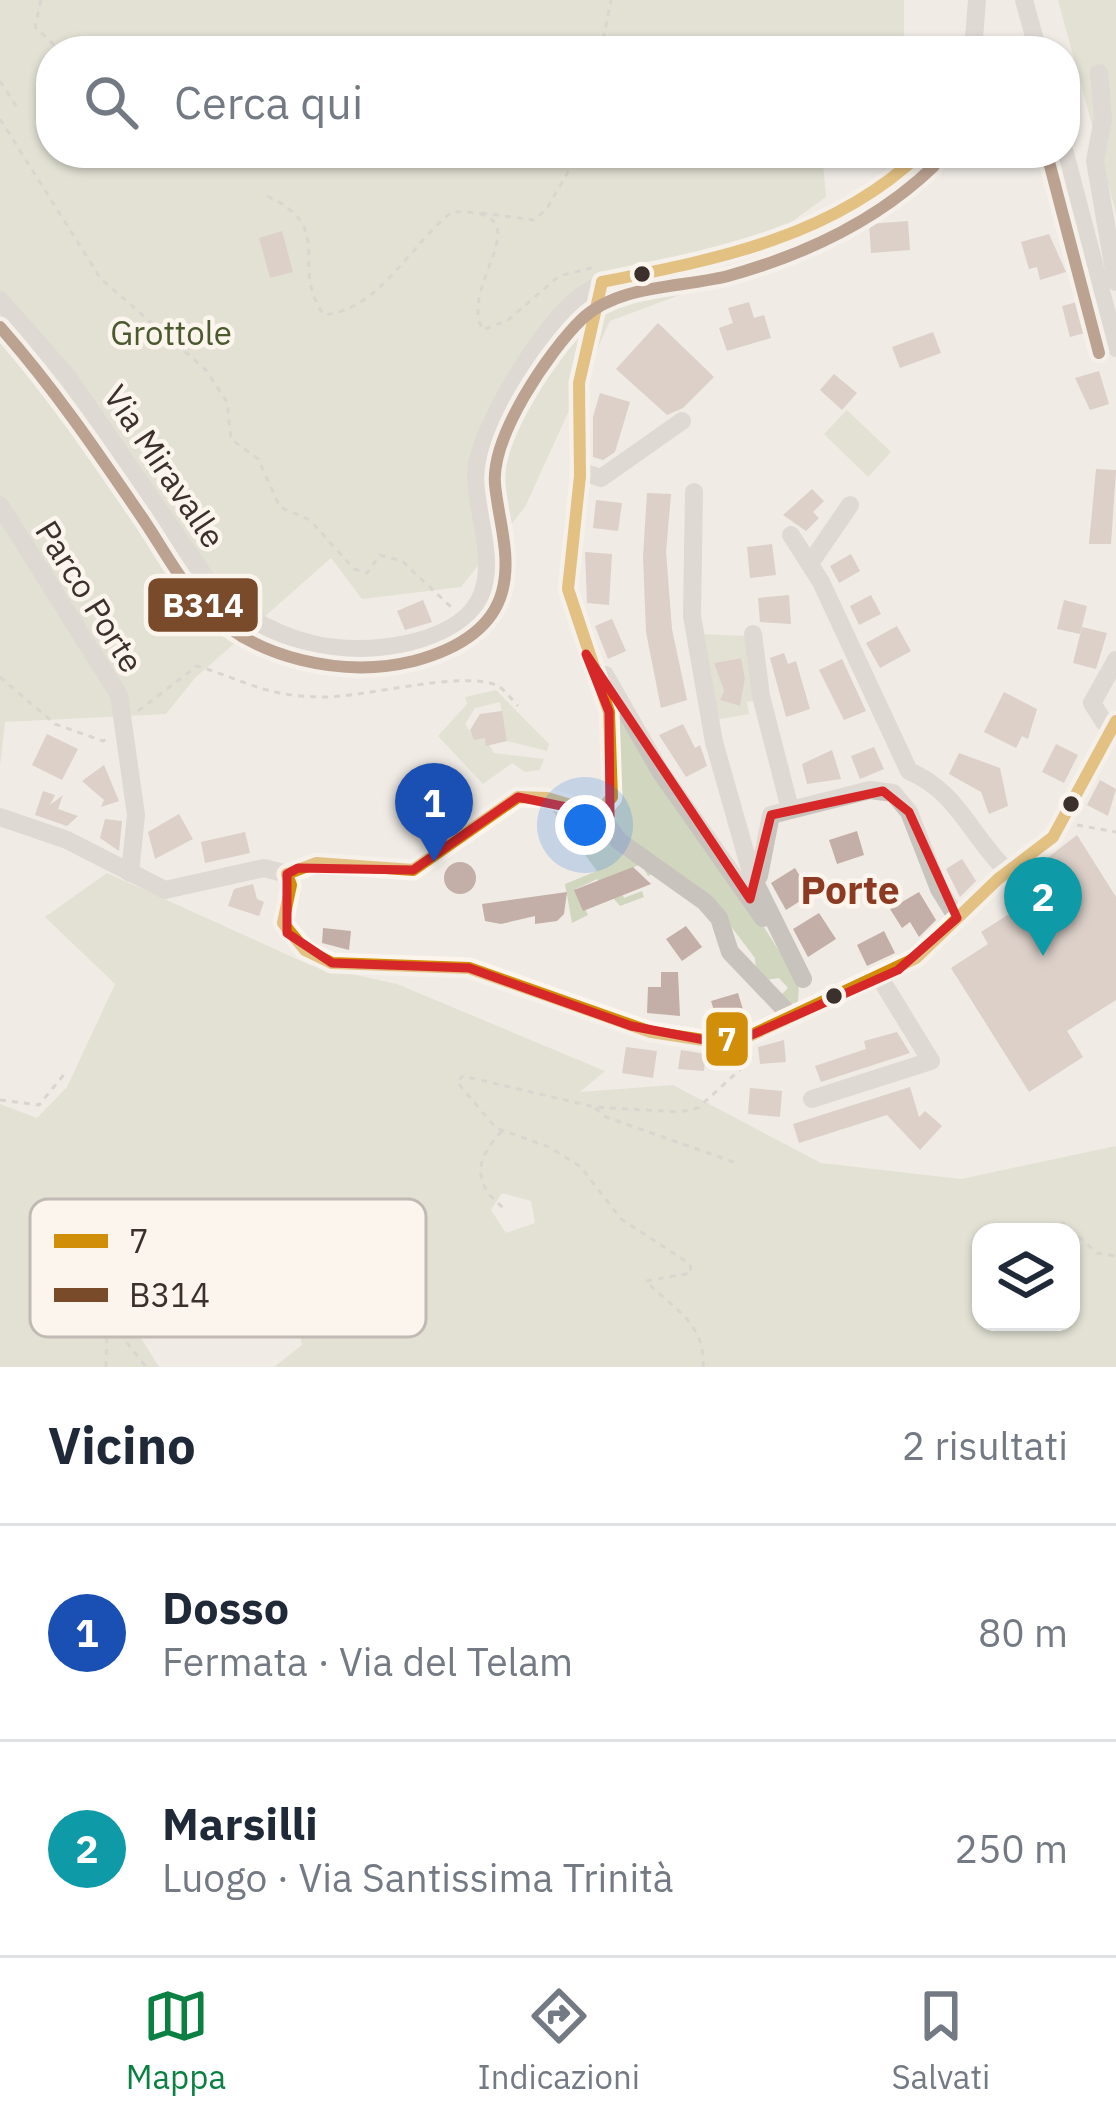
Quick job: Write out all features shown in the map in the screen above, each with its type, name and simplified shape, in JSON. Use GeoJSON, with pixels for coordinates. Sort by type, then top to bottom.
{"type":"FeatureCollection","features":[{"type":"Feature","properties":{"kind":"street"},"geometry":{"type":"LineString","coordinates":[[975,36],[977,0]]}},
{"type":"Feature","properties":{"kind":"street"},"geometry":{"type":"LineString","coordinates":[[1024,0],[1034,36]]}},
{"type":"Feature","properties":{"kind":"street"},"geometry":{"type":"LineString","coordinates":[[1099,74],[1103,119],[1095,161],[1116,282]]}},
{"type":"Feature","properties":{"kind":"street"},"geometry":{"type":"LineString","coordinates":[[457,627],[485,587],[476,476],[484,436],[556,321],[612,280],[767,246],[887,185],[905,168]]}},
{"type":"Feature","properties":{"kind":"street"},"geometry":{"type":"LineString","coordinates":[[1069,168],[1116,348]]}},
{"type":"Feature","properties":{"kind":"street"},"geometry":{"type":"LineString","coordinates":[[598,813],[612,797],[609,712],[568,590],[580,471],[579,383],[612,280]]}},
{"type":"Feature","properties":{"kind":"street","name":"Via Miravalle"},"geometry":{"type":"LineString","coordinates":[[0,300],[20,317],[68,377],[216,593],[235,609],[292,637],[339,647],[422,641],[457,627]]}},
{"type":"Feature","properties":{"kind":"street"},"geometry":{"type":"LineString","coordinates":[[580,471],[601,478],[615,472],[682,421]]}},
{"type":"Feature","properties":{"kind":"street"},"geometry":{"type":"LineString","coordinates":[[694,492],[694,638],[714,742],[752,876],[815,1002]]}},
{"type":"Feature","properties":{"kind":"street","name":"Parco Porte"},"geometry":{"type":"LineString","coordinates":[[0,505],[109,675],[125,720],[136,815],[127,872]]}},
{"type":"Feature","properties":{"kind":"street"},"geometry":{"type":"LineString","coordinates":[[811,562],[850,506]]}},
{"type":"Feature","properties":{"kind":"street"},"geometry":{"type":"LineString","coordinates":[[791,535],[811,562],[909,771],[941,785],[986,850],[1008,872]]}},
{"type":"Feature","properties":{"kind":"street"},"geometry":{"type":"LineString","coordinates":[[753,634],[761,696],[790,809]]}},
{"type":"Feature","properties":{"kind":"street"},"geometry":{"type":"LineString","coordinates":[[586,654],[597,663],[660,771],[803,979]]}},
{"type":"Feature","properties":{"kind":"street"},"geometry":{"type":"LineString","coordinates":[[287,874],[291,885],[283,923],[295,941],[317,958],[353,965],[469,968],[652,1032],[710,1041],[747,1037],[916,958],[1061,827],[1116,722],[1104,722],[1092,704],[1116,660]]}},
{"type":"Feature","properties":{"kind":"street"},"geometry":{"type":"LineString","coordinates":[[763,894],[758,874],[766,821],[790,809],[870,790],[892,793],[909,812],[938,889],[958,918]]}},
{"type":"Feature","properties":{"kind":"street"},"geometry":{"type":"LineString","coordinates":[[0,817],[67,840],[165,890],[264,868],[287,874],[316,863],[412,870],[518,797],[548,798],[598,813],[619,841],[705,902],[719,918],[730,952],[790,1016]]}},
{"type":"Feature","properties":{"kind":"street"},"geometry":{"type":"LineString","coordinates":[[812,1099],[931,1061],[880,978]]}},
{"type":"Feature","properties":{"kind":"path"},"geometry":{"type":"LineString","coordinates":[[41,0],[35,27],[45,36]]}},
{"type":"Feature","properties":{"kind":"path"},"geometry":{"type":"LineString","coordinates":[[604,36],[611,0]]}},
{"type":"Feature","properties":{"kind":"path"},"geometry":{"type":"LineString","coordinates":[[0,81],[18,109]]}},
{"type":"Feature","properties":{"kind":"path"},"geometry":{"type":"LineString","coordinates":[[0,119],[101,279],[206,370],[227,402],[231,439],[258,459],[280,508],[310,520],[354,569],[368,573],[380,555],[402,561],[448,602],[457,627]]}},
{"type":"Feature","properties":{"kind":"path"},"geometry":{"type":"LineString","coordinates":[[267,196],[298,212],[307,230],[313,300],[324,315],[339,314],[393,273],[452,212],[534,220],[546,210],[570,168]]}},
{"type":"Feature","properties":{"kind":"path"},"geometry":{"type":"LineString","coordinates":[[472,211],[493,220],[501,233],[500,250],[477,296],[474,315],[483,330],[508,320],[559,276],[602,266],[612,280]]}},
{"type":"Feature","properties":{"kind":"path"},"geometry":{"type":"LineString","coordinates":[[125,720],[197,666],[264,693],[324,697],[441,683],[489,685],[500,687],[518,706]]}},
{"type":"Feature","properties":{"kind":"path"},"geometry":{"type":"LineString","coordinates":[[0,677],[55,724],[103,741]]}},
{"type":"Feature","properties":{"kind":"path"},"geometry":{"type":"LineString","coordinates":[[1061,827],[1116,832]]}},
{"type":"Feature","properties":{"kind":"path"},"geometry":{"type":"LineString","coordinates":[[703,1367],[702,1342],[686,1314],[646,1281],[691,1273],[690,1264],[621,1219],[580,1167],[503,1130],[457,1082],[464,1076],[595,1107],[679,1112],[698,1108],[745,1065],[747,1037]]}},
{"type":"Feature","properties":{"kind":"path"},"geometry":{"type":"LineString","coordinates":[[0,1100],[39,1105],[66,1072]]}},
{"type":"Feature","properties":{"kind":"path"},"geometry":{"type":"LineString","coordinates":[[595,1107],[605,1117],[739,1164]]}},
{"type":"Feature","properties":{"kind":"path"},"geometry":{"type":"LineString","coordinates":[[503,1130],[487,1145],[478,1172],[483,1186],[505,1209]]}},
{"type":"Feature","properties":{"kind":"path"},"geometry":{"type":"LineString","coordinates":[[1080,1237],[1097,1253],[1116,1256]]}},
{"type":"Feature","properties":{"kind":"path"},"geometry":{"type":"LineString","coordinates":[[106,1367],[107,1337]]}},
{"type":"Feature","properties":{"kind":"path"},"geometry":{"type":"LineString","coordinates":[[122,1337],[146,1367]]}},
{"type":"Feature","properties":{"kind":"highlighted area"},"geometry":{"type":"Polygon","coordinates":[[[586,654],[750,899],[771,815],[883,791],[909,812],[957,918],[898,970],[747,1037],[710,1041],[631,1026],[469,968],[332,963],[287,933],[287,874],[298,868],[413,870],[518,797],[610,816],[609,712],[586,654]]]}},
{"type":"Feature","properties":{"kind":"green space","name":"Grottole"},"geometry":{"type":"Polygon","coordinates":[[[0,0],[904,0],[904,36],[36,36],[36,168],[823,168],[826,197],[701,287],[610,321],[525,507],[461,587],[362,599],[331,558],[195,678],[166,714],[5,722],[0,766],[0,0]]]}},
{"type":"Feature","properties":{"kind":"green space"},"geometry":{"type":"Polygon","coordinates":[[[1058,0],[1116,0],[1116,213],[1080,81],[1080,36],[1068,36],[1058,0]]]}},
{"type":"Feature","properties":{"kind":"green space"},"geometry":{"type":"Polygon","coordinates":[[[847,410],[891,452],[868,477],[824,434],[847,410]]]}},
{"type":"Feature","properties":{"kind":"green space"},"geometry":{"type":"Polygon","coordinates":[[[699,634],[749,636],[758,700],[747,702],[749,714],[714,720],[699,634]],[[740,658],[714,663],[724,691],[721,700],[740,706],[745,677],[740,658]]]}},
{"type":"Feature","properties":{"kind":"green space"},"geometry":{"type":"Polygon","coordinates":[[[607,682],[799,982],[798,1003],[790,1004],[781,995],[788,988],[779,978],[766,980],[756,971],[755,958],[707,895],[635,846],[608,816],[607,682]]]}},
{"type":"Feature","properties":{"kind":"green space"},"geometry":{"type":"Polygon","coordinates":[[[496,690],[549,744],[547,751],[507,741],[500,702],[475,708],[465,724],[475,739],[485,738],[494,753],[544,759],[540,770],[525,772],[512,763],[483,784],[438,736],[467,704],[465,697],[496,690]]]}},
{"type":"Feature","properties":{"kind":"green space"},"geometry":{"type":"Polygon","coordinates":[[[547,803],[597,822],[656,872],[648,876],[641,864],[614,876],[624,898],[642,891],[644,897],[620,906],[597,879],[576,889],[588,915],[572,923],[565,884],[597,871],[547,803]]]}},
{"type":"Feature","properties":{"kind":"green space"},"geometry":{"type":"Polygon","coordinates":[[[107,873],[310,965],[397,984],[605,1071],[580,1092],[673,1085],[821,1163],[961,1179],[1116,1146],[1116,1367],[274,1367],[302,1345],[300,1337],[426,1337],[426,1199],[30,1199],[30,1337],[140,1337],[159,1367],[0,1367],[0,1104],[37,1118],[67,1087],[115,984],[45,917],[107,873]],[[502,1193],[491,1210],[506,1233],[535,1223],[531,1201],[502,1193]]]}},
{"type":"Feature","properties":{"kind":"building"},"geometry":{"type":"Polygon","coordinates":[[[908,221],[910,250],[871,253],[869,224],[908,221]]]}},
{"type":"Feature","properties":{"kind":"building"},"geometry":{"type":"Polygon","coordinates":[[[282,231],[293,272],[270,278],[259,238],[282,231]]]}},
{"type":"Feature","properties":{"kind":"building"},"geometry":{"type":"Polygon","coordinates":[[[1049,234],[1066,272],[1040,280],[1037,267],[1029,269],[1021,242],[1049,234]]]}},
{"type":"Feature","properties":{"kind":"building"},"geometry":{"type":"Polygon","coordinates":[[[1088,299],[1095,330],[1070,337],[1062,306],[1088,299]]]}},
{"type":"Feature","properties":{"kind":"building"},"geometry":{"type":"Polygon","coordinates":[[[749,302],[754,318],[764,315],[771,338],[727,351],[719,328],[733,323],[728,308],[749,302]]]}},
{"type":"Feature","properties":{"kind":"building"},"geometry":{"type":"Polygon","coordinates":[[[658,323],[714,377],[683,408],[667,415],[616,369],[658,323]]]}},
{"type":"Feature","properties":{"kind":"building"},"geometry":{"type":"Polygon","coordinates":[[[933,332],[941,353],[900,368],[892,347],[933,332]]]}},
{"type":"Feature","properties":{"kind":"building"},"geometry":{"type":"Polygon","coordinates":[[[1099,371],[1109,404],[1090,410],[1075,378],[1099,371]]]}},
{"type":"Feature","properties":{"kind":"building"},"geometry":{"type":"Polygon","coordinates":[[[834,374],[857,393],[842,410],[820,390],[834,374]]]}},
{"type":"Feature","properties":{"kind":"building"},"geometry":{"type":"Polygon","coordinates":[[[600,393],[630,402],[615,452],[603,460],[593,457],[593,417],[600,393]]]}},
{"type":"Feature","properties":{"kind":"building"},"geometry":{"type":"Polygon","coordinates":[[[1096,469],[1116,470],[1111,544],[1089,544],[1096,469]]]}},
{"type":"Feature","properties":{"kind":"building"},"geometry":{"type":"Polygon","coordinates":[[[812,489],[824,501],[813,512],[819,518],[806,531],[783,515],[812,489]]]}},
{"type":"Feature","properties":{"kind":"building"},"geometry":{"type":"Polygon","coordinates":[[[647,493],[671,494],[666,552],[672,629],[687,700],[661,708],[646,632],[647,493]]]}},
{"type":"Feature","properties":{"kind":"building"},"geometry":{"type":"Polygon","coordinates":[[[596,500],[622,503],[618,531],[593,528],[596,500]]]}},
{"type":"Feature","properties":{"kind":"building"},"geometry":{"type":"Polygon","coordinates":[[[772,544],[776,575],[750,578],[747,547],[772,544]]]}},
{"type":"Feature","properties":{"kind":"building"},"geometry":{"type":"Polygon","coordinates":[[[585,552],[612,554],[609,605],[587,603],[585,552]]]}},
{"type":"Feature","properties":{"kind":"building"},"geometry":{"type":"Polygon","coordinates":[[[851,554],[860,571],[839,583],[830,566],[851,554]]]}},
{"type":"Feature","properties":{"kind":"building"},"geometry":{"type":"Polygon","coordinates":[[[789,595],[791,624],[760,622],[758,598],[789,595]]]}},
{"type":"Feature","properties":{"kind":"building"},"geometry":{"type":"Polygon","coordinates":[[[871,595],[881,614],[859,625],[850,606],[871,595]]]}},
{"type":"Feature","properties":{"kind":"building"},"geometry":{"type":"Polygon","coordinates":[[[423,600],[432,622],[405,630],[397,611],[423,600]]]}},
{"type":"Feature","properties":{"kind":"building"},"geometry":{"type":"Polygon","coordinates":[[[1064,600],[1087,606],[1080,634],[1057,629],[1064,600]]]}},
{"type":"Feature","properties":{"kind":"building"},"geometry":{"type":"Polygon","coordinates":[[[612,619],[626,651],[608,659],[595,626],[612,619]]]}},
{"type":"Feature","properties":{"kind":"building"},"geometry":{"type":"Polygon","coordinates":[[[897,626],[911,651],[880,668],[866,643],[897,626]]]}},
{"type":"Feature","properties":{"kind":"building"},"geometry":{"type":"Polygon","coordinates":[[[1082,627],[1107,633],[1096,669],[1073,663],[1082,627]]]}},
{"type":"Feature","properties":{"kind":"building"},"geometry":{"type":"Polygon","coordinates":[[[784,653],[788,664],[796,661],[810,709],[786,717],[770,658],[784,653]]]}},
{"type":"Feature","properties":{"kind":"building"},"geometry":{"type":"Polygon","coordinates":[[[741,658],[745,678],[740,706],[720,700],[724,691],[714,663],[741,658]]]}},
{"type":"Feature","properties":{"kind":"building"},"geometry":{"type":"Polygon","coordinates":[[[842,659],[866,711],[844,720],[819,670],[842,659]]]}},
{"type":"Feature","properties":{"kind":"building"},"geometry":{"type":"Polygon","coordinates":[[[1004,692],[1037,709],[1028,739],[1022,736],[1016,748],[984,732],[1004,692]]]}},
{"type":"Feature","properties":{"kind":"building"},"geometry":{"type":"Polygon","coordinates":[[[502,711],[507,741],[486,746],[485,738],[474,740],[470,730],[480,714],[502,711]]]}},
{"type":"Feature","properties":{"kind":"building"},"geometry":{"type":"Polygon","coordinates":[[[683,724],[695,748],[700,745],[707,766],[686,777],[659,735],[683,724]]]}},
{"type":"Feature","properties":{"kind":"building"},"geometry":{"type":"Polygon","coordinates":[[[47,734],[78,749],[62,780],[32,765],[47,734]]]}},
{"type":"Feature","properties":{"kind":"building"},"geometry":{"type":"Polygon","coordinates":[[[1056,744],[1078,755],[1064,783],[1042,772],[1056,744]]]}},
{"type":"Feature","properties":{"kind":"building"},"geometry":{"type":"Polygon","coordinates":[[[874,747],[884,769],[860,779],[851,756],[874,747]]]}},
{"type":"Feature","properties":{"kind":"building"},"geometry":{"type":"Polygon","coordinates":[[[832,750],[841,779],[807,784],[802,764],[832,750]]]}},
{"type":"Feature","properties":{"kind":"building"},"geometry":{"type":"Polygon","coordinates":[[[959,753],[1000,768],[1008,806],[989,814],[981,792],[949,774],[959,753]]]}},
{"type":"Feature","properties":{"kind":"building"},"geometry":{"type":"Polygon","coordinates":[[[104,765],[119,801],[101,807],[104,800],[82,781],[104,765]]]}},
{"type":"Feature","properties":{"kind":"building"},"geometry":{"type":"Polygon","coordinates":[[[1100,780],[1116,789],[1108,816],[1087,805],[1100,780]]]}},
{"type":"Feature","properties":{"kind":"building"},"geometry":{"type":"Polygon","coordinates":[[[419,787],[449,788],[450,817],[419,816],[419,787]]]}},
{"type":"Feature","properties":{"kind":"building"},"geometry":{"type":"Polygon","coordinates":[[[43,791],[55,795],[50,805],[63,795],[58,809],[78,816],[67,826],[35,815],[43,791]]]}},
{"type":"Feature","properties":{"kind":"building"},"geometry":{"type":"Polygon","coordinates":[[[179,814],[193,839],[155,859],[148,832],[179,814]]]}},
{"type":"Feature","properties":{"kind":"building"},"geometry":{"type":"Polygon","coordinates":[[[105,819],[122,821],[119,851],[100,838],[105,819]]]}},
{"type":"Feature","properties":{"kind":"building"},"geometry":{"type":"Polygon","coordinates":[[[857,831],[864,855],[837,864],[829,840],[857,831]]]}},
{"type":"Feature","properties":{"kind":"building"},"geometry":{"type":"Polygon","coordinates":[[[245,832],[250,853],[205,863],[201,842],[245,832]]]}},
{"type":"Feature","properties":{"kind":"building"},"geometry":{"type":"Polygon","coordinates":[[[1077,835],[1116,897],[1116,1000],[1067,1031],[1083,1057],[1029,1092],[951,968],[988,944],[981,932],[1023,905],[1011,886],[1077,835]]]}},
{"type":"Feature","properties":{"kind":"building"},"geometry":{"type":"Polygon","coordinates":[[[962,859],[976,881],[960,897],[946,869],[962,859]]]}},
{"type":"Feature","properties":{"kind":"building"},"geometry":{"type":"Polygon","coordinates":[[[460,862],[472,866],[476,878],[472,890],[460,894],[448,890],[444,878],[448,866],[460,862]]]}},
{"type":"Feature","properties":{"kind":"building"},"geometry":{"type":"Polygon","coordinates":[[[633,867],[651,884],[583,911],[574,890],[633,867]]]}},
{"type":"Feature","properties":{"kind":"building"},"geometry":{"type":"Polygon","coordinates":[[[795,868],[811,894],[786,910],[771,883],[795,868]]]}},
{"type":"Feature","properties":{"kind":"building"},"geometry":{"type":"Polygon","coordinates":[[[253,884],[257,899],[264,902],[259,916],[228,906],[234,889],[253,884]]]}},
{"type":"Feature","properties":{"kind":"building"},"geometry":{"type":"Polygon","coordinates":[[[567,892],[564,914],[557,921],[535,924],[535,916],[501,924],[485,921],[482,904],[567,892]]]}},
{"type":"Feature","properties":{"kind":"building"},"geometry":{"type":"Polygon","coordinates":[[[919,892],[936,920],[919,937],[910,922],[902,928],[890,909],[919,892]]]}},
{"type":"Feature","properties":{"kind":"building"},"geometry":{"type":"Polygon","coordinates":[[[819,913],[836,939],[808,957],[793,929],[819,913]]]}},
{"type":"Feature","properties":{"kind":"building"},"geometry":{"type":"Polygon","coordinates":[[[686,926],[702,947],[682,961],[666,939],[686,926]]]}},
{"type":"Feature","properties":{"kind":"building"},"geometry":{"type":"Polygon","coordinates":[[[323,928],[351,931],[349,950],[322,943],[323,928]]]}},
{"type":"Feature","properties":{"kind":"building"},"geometry":{"type":"Polygon","coordinates":[[[884,931],[895,953],[867,966],[857,945],[884,931]]]}},
{"type":"Feature","properties":{"kind":"building"},"geometry":{"type":"Polygon","coordinates":[[[661,972],[678,972],[680,1016],[647,1013],[648,987],[661,987],[661,972]]]}},
{"type":"Feature","properties":{"kind":"building"},"geometry":{"type":"Polygon","coordinates":[[[738,993],[745,1016],[718,1023],[711,1001],[738,993]]]}},
{"type":"Feature","properties":{"kind":"building"},"geometry":{"type":"Polygon","coordinates":[[[897,1032],[910,1053],[821,1082],[815,1066],[866,1049],[864,1041],[897,1032]]]}},
{"type":"Feature","properties":{"kind":"building"},"geometry":{"type":"Polygon","coordinates":[[[784,1040],[786,1062],[760,1064],[758,1047],[784,1040]]]}},
{"type":"Feature","properties":{"kind":"building"},"geometry":{"type":"Polygon","coordinates":[[[626,1047],[657,1051],[653,1078],[622,1073],[626,1047]]]}},
{"type":"Feature","properties":{"kind":"building"},"geometry":{"type":"Polygon","coordinates":[[[681,1050],[706,1054],[704,1071],[678,1069],[681,1050]]]}},
{"type":"Feature","properties":{"kind":"building"},"geometry":{"type":"Polygon","coordinates":[[[910,1087],[919,1117],[925,1111],[942,1126],[920,1150],[887,1115],[799,1143],[793,1124],[910,1087]]]}},
{"type":"Feature","properties":{"kind":"building"},"geometry":{"type":"Polygon","coordinates":[[[750,1088],[782,1091],[780,1117],[748,1114],[750,1088]]]}},
{"type":"Feature","properties":{"kind":"transit line","name":"7"},"geometry":{"type":"LineString","coordinates":[[602,282],[731,253],[812,225],[903,168]]}},
{"type":"Feature","properties":{"kind":"transit line","name":"B314"},"geometry":{"type":"LineString","coordinates":[[0,327],[74,419],[186,585],[224,624],[301,660],[387,666],[442,652],[468,638],[497,606],[506,565],[495,484],[502,442],[539,373],[582,319],[632,293],[728,276],[812,246],[864,219],[932,168]]}},
{"type":"Feature","properties":{"kind":"transit line","name":"B314"},"geometry":{"type":"LineString","coordinates":[[1051,168],[1099,353]]}},
{"type":"Feature","properties":{"kind":"transit line","name":"7"},"geometry":{"type":"LineString","coordinates":[[287,874],[316,863],[413,870],[518,797],[547,798],[598,813],[612,797],[609,712],[568,589],[580,476],[579,383],[602,282]]}},
{"type":"Feature","properties":{"kind":"transit line","name":"7"},"geometry":{"type":"LineString","coordinates":[[287,874],[291,885],[283,923],[305,950],[332,963],[469,968],[651,1032],[710,1041],[747,1037],[916,958],[998,879],[1053,837],[1116,721]]}},
{"type":"Feature","properties":{"kind":"place","name":"Dosso"},"geometry":{"type":"Point","coordinates":[434,862]}},
{"type":"Feature","properties":{"kind":"place","name":"Marsilli"},"geometry":{"type":"Point","coordinates":[1043,956]}},
{"type":"Feature","properties":{"kind":"district","name":"Porte"},"geometry":{"type":"Point","coordinates":[850,889]}}]}
